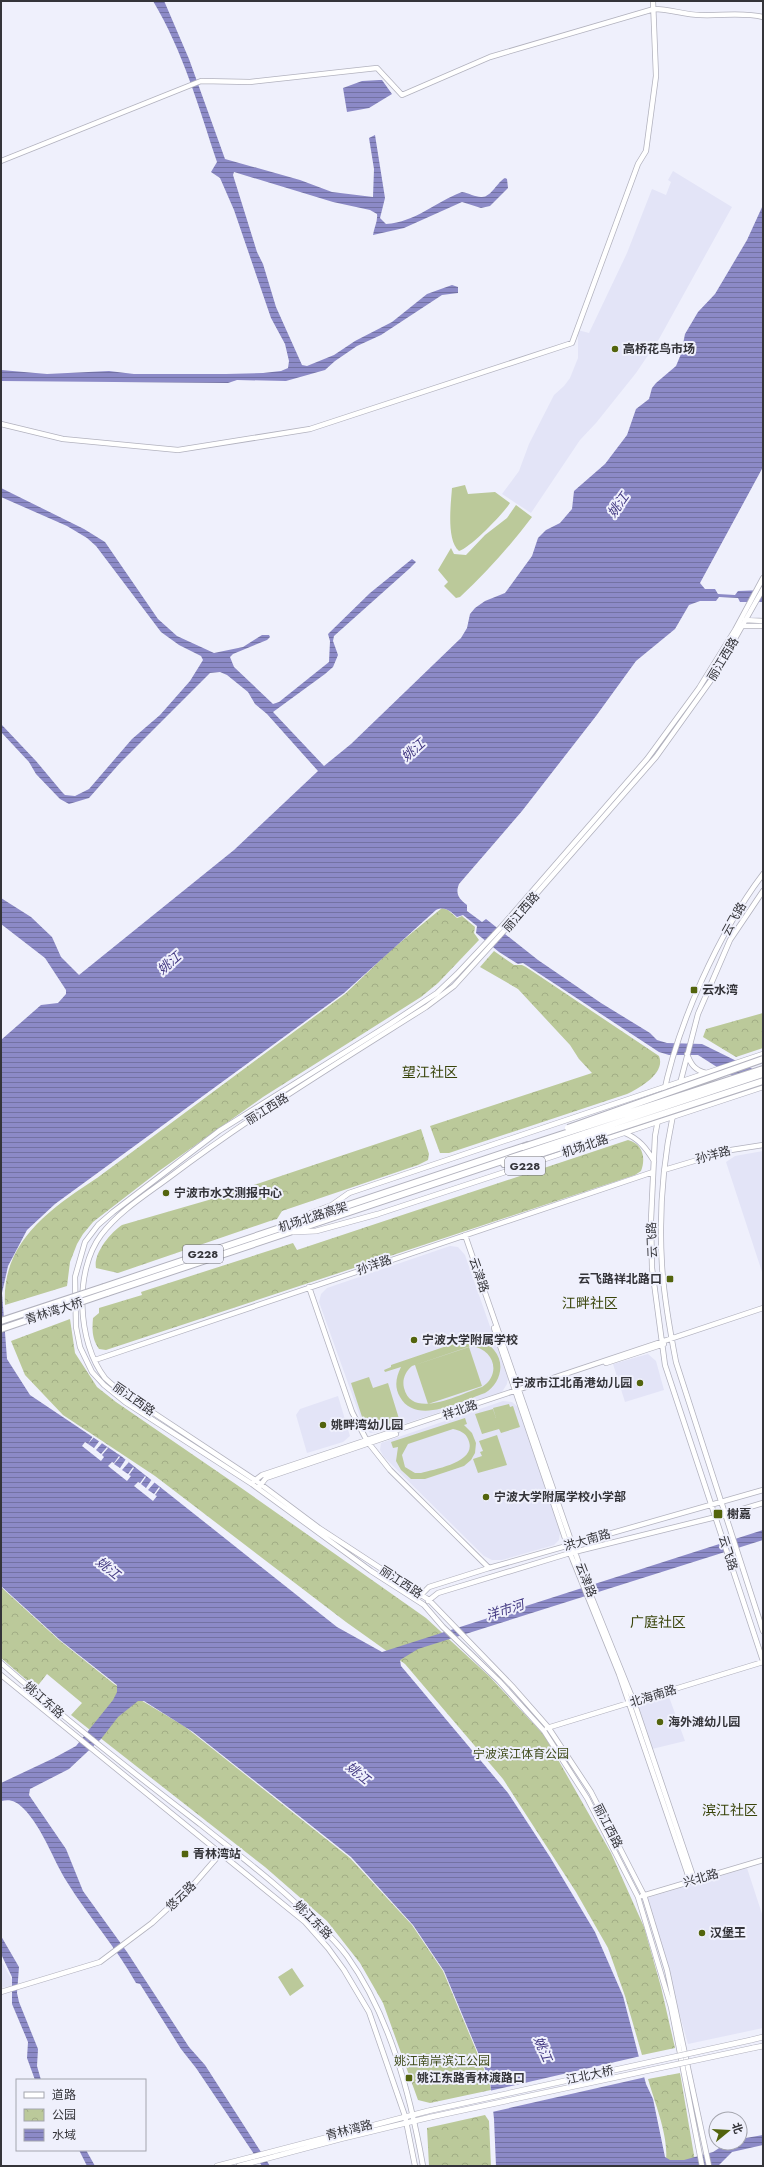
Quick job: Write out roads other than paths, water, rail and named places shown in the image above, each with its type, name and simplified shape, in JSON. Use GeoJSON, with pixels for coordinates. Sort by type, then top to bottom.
{"type":"FeatureCollection","features":[{"type":"Feature","properties":{"kind":"highway"},"geometry":{"type":"LineString","coordinates":[[526,1153],[558,1132],[763,1059]]}},
{"type":"Feature","properties":{"kind":"highway","name":"机场北路"},"geometry":{"type":"LineString","coordinates":[[526,1153],[763,1069]]}},
{"type":"Feature","properties":{"kind":"highway","name":"机场北路"},"geometry":{"type":"LineString","coordinates":[[526,1153],[763,1074]]}},
{"type":"Feature","properties":{"kind":"highway"},"geometry":{"type":"LineString","coordinates":[[526,1153],[763,1081]]}},
{"type":"Feature","properties":{"kind":"highway","name":"机场北路高架"},"geometry":{"type":"LineString","coordinates":[[106,1290],[290,1233],[526,1153]]}},
{"type":"Feature","properties":{"kind":"highway","name":"机场北路高架"},"geometry":{"type":"LineString","coordinates":[[106,1290],[302,1220],[526,1153]]}},
{"type":"Feature","properties":{"kind":"highway","name":"青林湾大桥"},"geometry":{"type":"LineString","coordinates":[[1,1321],[106,1290]]}},
{"type":"Feature","properties":{"kind":"highway","name":"青林湾大桥"},"geometry":{"type":"LineString","coordinates":[[1,1329],[106,1290]]}},
{"type":"Feature","properties":{"kind":"main road"},"geometry":{"type":"LineString","coordinates":[[1,424],[63,439],[152,448],[186,448],[310,428],[572,343],[638,164],[646,151],[656,76],[653,1]]}},
{"type":"Feature","properties":{"kind":"main road"},"geometry":{"type":"LineString","coordinates":[[1,161],[201,81],[250,82],[377,68],[402,95],[490,57],[654,9],[671,10],[690,15],[748,14],[763,17]]}},
{"type":"Feature","properties":{"kind":"main road","name":"丽江西路"},"geometry":{"type":"LineString","coordinates":[[710,2166],[667,1970],[644,1895],[591,1792],[546,1729],[512,1686],[429,1600],[319,1528],[118,1390],[105,1378],[95,1360],[87,1340],[84,1322],[83,1293],[85,1270],[90,1254],[101,1235],[117,1217],[222,1137],[426,1007],[454,986],[502,926],[647,759],[699,688],[741,620],[762,580]]}},
{"type":"Feature","properties":{"kind":"main road","name":"丽江西路"},"geometry":{"type":"LineString","coordinates":[[253,1482],[125,1402],[104,1385],[92,1372],[80,1346],[76,1326],[75,1277],[85,1242],[98,1225],[219,1131],[437,993],[504,931],[656,757],[714,676],[747,620],[763,589]]}},
{"type":"Feature","properties":{"kind":"main road"},"geometry":{"type":"LineString","coordinates":[[741,620],[763,621]]}},
{"type":"Feature","properties":{"kind":"main road"},"geometry":{"type":"LineString","coordinates":[[737,626],[763,626]]}},
{"type":"Feature","properties":{"kind":"main road","name":"云飞路"},"geometry":{"type":"LineString","coordinates":[[763,874],[749,892],[719,946],[686,1018],[665,1087],[658,1122],[653,1172],[651,1220],[652,1268],[665,1365],[763,1662]]}},
{"type":"Feature","properties":{"kind":"main road","name":"云飞路"},"geometry":{"type":"LineString","coordinates":[[763,891],[730,940],[698,1014],[687,1054],[672,1117],[664,1170],[662,1266],[676,1362],[763,1631]]}},
{"type":"Feature","properties":{"kind":"main road"},"geometry":{"type":"LineString","coordinates":[[687,1054],[693,1066],[698,1071],[706,1073]]}},
{"type":"Feature","properties":{"kind":"main road","name":"G228"},"geometry":{"type":"LineString","coordinates":[[302,1220],[311,1213],[332,1205],[349,1193],[763,1054]]}},
{"type":"Feature","properties":{"kind":"main road","name":"机场北路"},"geometry":{"type":"LineString","coordinates":[[290,1233],[316,1231],[378,1214],[761,1088]]}},
{"type":"Feature","properties":{"kind":"main road"},"geometry":{"type":"LineString","coordinates":[[625,1133],[635,1137],[644,1145],[654,1161]]}},
{"type":"Feature","properties":{"kind":"main road","name":"孙洋路"},"geometry":{"type":"LineString","coordinates":[[664,1170],[731,1150],[763,1145]]}},
{"type":"Feature","properties":{"kind":"main road","name":"孙洋路"},"geometry":{"type":"LineString","coordinates":[[95,1360],[653,1172]]}},
{"type":"Feature","properties":{"kind":"main road","name":"云津路"},"geometry":{"type":"LineString","coordinates":[[463,1236],[573,1553],[631,1703],[692,1880]]}},
{"type":"Feature","properties":{"kind":"main road"},"geometry":{"type":"LineString","coordinates":[[309,1287],[352,1412],[368,1442],[390,1470],[489,1568]]}},
{"type":"Feature","properties":{"kind":"main road","name":"祥北路"},"geometry":{"type":"LineString","coordinates":[[259,1486],[266,1478],[763,1308]]}},
{"type":"Feature","properties":{"kind":"main road","name":"祥北路"},"geometry":{"type":"LineString","coordinates":[[253,1482],[262,1474],[368,1442]]}},
{"type":"Feature","properties":{"kind":"main road","name":"丽江西路"},"geometry":{"type":"LineString","coordinates":[[259,1486],[371,1571],[424,1605],[443,1627],[546,1729],[587,1798],[638,1897],[671,2007],[702,2166]]}},
{"type":"Feature","properties":{"kind":"main road","name":"洪大南路"},"geometry":{"type":"LineString","coordinates":[[417,1600],[429,1587],[570,1544],[721,1503],[763,1490]]}},
{"type":"Feature","properties":{"kind":"main road","name":"洪大南路"},"geometry":{"type":"LineString","coordinates":[[424,1605],[438,1593],[573,1553],[716,1517],[763,1502]]}},
{"type":"Feature","properties":{"kind":"main road","name":"北海南路"},"geometry":{"type":"LineString","coordinates":[[546,1729],[763,1662]]}},
{"type":"Feature","properties":{"kind":"main road","name":"姚江东路"},"geometry":{"type":"LineString","coordinates":[[1,1663],[87,1737],[227,1846],[299,1905],[346,1955],[377,2008],[414,2114],[423,2166]]}},
{"type":"Feature","properties":{"kind":"main road","name":"姚江东路"},"geometry":{"type":"LineString","coordinates":[[1,1675],[305,1922],[328,1948],[344,1970],[369,2012],[405,2116],[415,2166]]}},
{"type":"Feature","properties":{"kind":"main road","name":"悠云路"},"geometry":{"type":"LineString","coordinates":[[1,1992],[100,1962],[152,1923],[178,1899],[227,1846]]}},
{"type":"Feature","properties":{"kind":"main road","name":"兴北路"},"geometry":{"type":"LineString","coordinates":[[638,1897],[763,1860]]}},
{"type":"Feature","properties":{"kind":"main road","name":"江北大桥"},"geometry":{"type":"LineString","coordinates":[[428,2110],[763,2037]]}},
{"type":"Feature","properties":{"kind":"main road","name":"江北大桥"},"geometry":{"type":"LineString","coordinates":[[431,2117],[763,2046]]}},
{"type":"Feature","properties":{"kind":"main road","name":"青林湾路"},"geometry":{"type":"LineString","coordinates":[[255,2158],[271,2150],[428,2110]]}},
{"type":"Feature","properties":{"kind":"main road","name":"青林湾路"},"geometry":{"type":"LineString","coordinates":[[255,2158],[278,2155],[431,2117]]}},
{"type":"Feature","properties":{"kind":"main road"},"geometry":{"type":"LineString","coordinates":[[218,2166],[255,2158]]}},
{"type":"Feature","properties":{"kind":"main road"},"geometry":{"type":"LineString","coordinates":[[239,2166],[255,2158]]}},
{"type":"Feature","properties":{"kind":"water"},"geometry":{"type":"Polygon","coordinates":[[[153,1],[164,1],[165,3],[189,59],[225,159],[300,180],[332,192],[373,197],[374,169],[369,138],[375,135],[385,198],[380,218],[386,224],[407,220],[462,192],[479,197],[485,197],[502,180],[505,178],[507,179],[508,188],[490,206],[481,208],[462,202],[404,228],[373,235],[377,214],[370,210],[333,202],[234,172],[233,175],[276,307],[302,365],[307,366],[334,355],[355,341],[392,322],[427,294],[452,285],[458,287],[458,293],[442,295],[381,335],[357,346],[325,370],[286,381],[237,380],[228,383],[1,381],[1,370],[47,374],[109,371],[134,374],[226,374],[263,373],[281,371],[288,368],[289,361],[285,344],[271,318],[234,210],[220,178],[211,172],[217,162],[190,80],[164,20],[153,1]]]}},
{"type":"Feature","properties":{"kind":"water"},"geometry":{"type":"Polygon","coordinates":[[[382,80],[392,94],[369,108],[347,112],[343,88],[362,81],[382,80]]]}},
{"type":"Feature","properties":{"kind":"water","name":"姚江"},"geometry":{"type":"Polygon","coordinates":[[[763,205],[763,467],[700,583],[705,589],[715,589],[718,594],[735,595],[738,591],[763,590],[763,602],[740,602],[738,598],[719,597],[716,601],[700,601],[689,605],[675,629],[636,661],[596,716],[522,811],[459,884],[457,891],[462,901],[467,905],[467,911],[482,922],[486,919],[538,960],[601,1003],[650,1033],[657,1040],[667,1043],[702,1044],[763,1074],[763,1086],[728,1074],[698,1055],[669,1055],[659,1052],[523,963],[518,964],[499,952],[476,933],[477,926],[463,915],[457,917],[447,910],[439,909],[436,910],[344,993],[55,1204],[27,1230],[8,1266],[2,1293],[7,1359],[30,1395],[121,1456],[337,1627],[382,1652],[763,1530],[763,1540],[418,1649],[400,1660],[401,1666],[508,1793],[550,1857],[595,1932],[623,1996],[646,2084],[653,2099],[665,2157],[670,2160],[684,2160],[715,2151],[736,2151],[732,2152],[718,2166],[496,2166],[494,2119],[490,2081],[444,1971],[413,1925],[351,1857],[193,1732],[144,1701],[138,1701],[118,1717],[101,1739],[69,1769],[30,1789],[29,1795],[66,1849],[83,1891],[127,1952],[189,2047],[205,2065],[270,2166],[262,2166],[196,2068],[181,2049],[140,1984],[136,1983],[120,1957],[75,1895],[42,1834],[30,1816],[15,1802],[10,1800],[1,1801],[1,1783],[76,1746],[113,1700],[117,1692],[117,1685],[60,1640],[1,1586],[1,1040],[41,1005],[58,1003],[66,994],[66,990],[45,958],[1,924],[1,898],[31,917],[52,937],[61,957],[79,975],[234,850],[318,771],[267,714],[255,704],[248,692],[227,675],[220,672],[210,673],[120,763],[89,798],[69,804],[60,799],[36,774],[29,762],[1,732],[1,724],[36,761],[65,795],[75,796],[89,789],[132,739],[160,715],[190,681],[203,660],[201,656],[179,645],[161,632],[96,546],[87,538],[67,526],[1,497],[1,488],[84,529],[105,542],[158,619],[177,636],[214,653],[243,647],[262,635],[269,635],[270,637],[267,640],[233,654],[230,657],[234,667],[273,704],[279,702],[329,662],[330,641],[328,634],[370,593],[412,559],[416,562],[334,636],[333,641],[338,655],[333,667],[273,712],[324,766],[351,744],[461,638],[467,628],[470,614],[475,608],[485,601],[505,593],[532,556],[538,538],[546,530],[560,523],[572,509],[574,491],[605,464],[627,435],[636,409],[649,399],[652,388],[656,383],[676,366],[681,354],[685,334],[698,312],[715,294],[747,240],[763,205]]]}},
{"type":"Feature","properties":{"kind":"water"},"geometry":{"type":"Polygon","coordinates":[[[1,1936],[19,1967],[17,1993],[19,2002],[38,2049],[37,2066],[41,2079],[35,2079],[27,2058],[28,2042],[12,2004],[12,1977],[1,1954],[1,1936]]]}},
{"type":"Feature","properties":{"kind":"water"},"geometry":{"type":"Polygon","coordinates":[[[763,2135],[763,2145],[748,2148],[748,2138],[763,2135]]]}},
{"type":"Feature","properties":{"kind":"water"},"geometry":{"type":"Polygon","coordinates":[[[80,2151],[87,2151],[95,2166],[87,2166],[80,2151]]]}},
{"type":"Feature","properties":{"kind":"place","name":"高桥花鸟市场"},"geometry":{"type":"Point","coordinates":[615,349]}},
{"type":"Feature","properties":{"kind":"place","name":"云水湾"},"geometry":{"type":"Point","coordinates":[694,990]}},
{"type":"Feature","properties":{"kind":"place","name":"宁波市水文测报中心"},"geometry":{"type":"Point","coordinates":[166,1193]}},
{"type":"Feature","properties":{"kind":"place","name":"云飞路祥北路口"},"geometry":{"type":"Point","coordinates":[670,1279]}},
{"type":"Feature","properties":{"kind":"place","name":"宁波大学附属学校"},"geometry":{"type":"Point","coordinates":[414,1340]}},
{"type":"Feature","properties":{"kind":"place","name":"宁波市江北甬港幼儿园"},"geometry":{"type":"Point","coordinates":[640,1383]}},
{"type":"Feature","properties":{"kind":"place","name":"姚畔湾幼儿园"},"geometry":{"type":"Point","coordinates":[323,1425]}},
{"type":"Feature","properties":{"kind":"place","name":"宁波大学附属学校小学部"},"geometry":{"type":"Point","coordinates":[486,1497]}},
{"type":"Feature","properties":{"kind":"place","name":"榭嘉"},"geometry":{"type":"Point","coordinates":[718,1514]}},
{"type":"Feature","properties":{"kind":"place","name":"海外滩幼儿园"},"geometry":{"type":"Point","coordinates":[660,1722]}},
{"type":"Feature","properties":{"kind":"place","name":"青林湾站"},"geometry":{"type":"Point","coordinates":[185,1854]}},
{"type":"Feature","properties":{"kind":"place","name":"汉堡王"},"geometry":{"type":"Point","coordinates":[702,1933]}},
{"type":"Feature","properties":{"kind":"place","name":"姚江东路青林渡路口"},"geometry":{"type":"Point","coordinates":[409,2078]}},
{"type":"Feature","properties":{"kind":"district","name":"望江社区"},"geometry":{"type":"Point","coordinates":[430,1072]}},
{"type":"Feature","properties":{"kind":"district","name":"江畔社区"},"geometry":{"type":"Point","coordinates":[590,1303]}},
{"type":"Feature","properties":{"kind":"district","name":"广庭社区"},"geometry":{"type":"Point","coordinates":[658,1622]}},
{"type":"Feature","properties":{"kind":"district","name":"滨江社区"},"geometry":{"type":"Point","coordinates":[730,1810]}},
{"type":"Feature","properties":{"kind":"water label","name":"洋市河"},"geometry":{"type":"Point","coordinates":[505,1610]}},
{"type":"Feature","properties":{"kind":"park label","name":"宁波滨江体育公园"},"geometry":{"type":"Point","coordinates":[521,1754]}},
{"type":"Feature","properties":{"kind":"park label","name":"姚江南岸滨江公园"},"geometry":{"type":"Point","coordinates":[442,2061]}}]}
